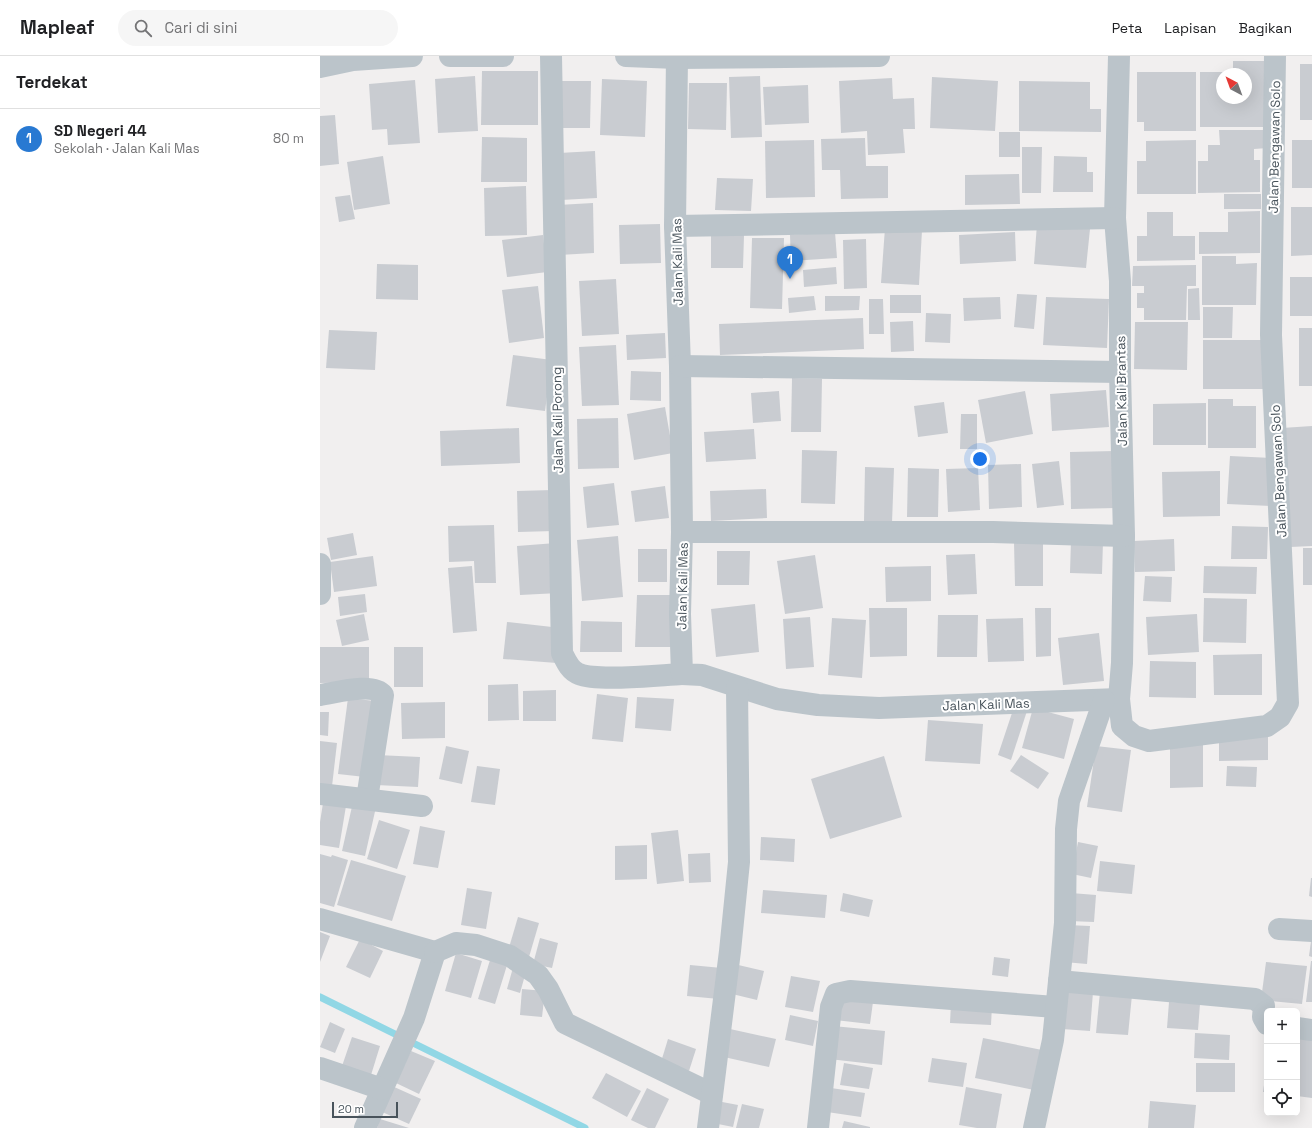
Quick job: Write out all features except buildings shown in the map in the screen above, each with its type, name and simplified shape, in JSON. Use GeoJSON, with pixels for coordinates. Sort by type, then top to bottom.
{"type":"FeatureCollection","features":[{"type":"Feature","properties":{"kind":"street"},"geometry":{"type":"LineString","coordinates":[[320,67],[353,60],[412,56]]}},
{"type":"Feature","properties":{"kind":"street"},"geometry":{"type":"LineString","coordinates":[[450,56],[503,56]]}},
{"type":"Feature","properties":{"kind":"street","name":"Jalan Kali Porong"},"geometry":{"type":"LineString","coordinates":[[551,56],[562,653],[568,665],[579,674],[596,677],[682,674]]}},
{"type":"Feature","properties":{"kind":"street"},"geometry":{"type":"LineString","coordinates":[[626,56],[879,56]]}},
{"type":"Feature","properties":{"kind":"street","name":"Jalan Kali Brantas"},"geometry":{"type":"LineString","coordinates":[[1119,56],[1115,218],[1120,281],[1120,372],[1124,536],[1122,663],[1112,700],[1122,726]]}},
{"type":"Feature","properties":{"kind":"street","name":"Jalan Bengawan Solo"},"geometry":{"type":"LineString","coordinates":[[1122,726],[1134,736],[1148,741],[1267,726],[1280,716],[1288,703],[1271,335],[1276,56]]}},
{"type":"Feature","properties":{"kind":"street","name":"Jalan Kali Mas"},"geometry":{"type":"LineString","coordinates":[[677,57],[676,226],[680,366],[682,532],[680,614],[682,674],[702,675],[737,688],[777,699],[818,705],[879,708],[1112,700]]}},
{"type":"Feature","properties":{"kind":"street"},"geometry":{"type":"LineString","coordinates":[[676,226],[1115,218]]}},
{"type":"Feature","properties":{"kind":"street"},"geometry":{"type":"LineString","coordinates":[[680,366],[1120,372]]}},
{"type":"Feature","properties":{"kind":"street"},"geometry":{"type":"LineString","coordinates":[[682,532],[993,532],[1124,536]]}},
{"type":"Feature","properties":{"kind":"street"},"geometry":{"type":"LineString","coordinates":[[320,564],[320,594]]}},
{"type":"Feature","properties":{"kind":"street"},"geometry":{"type":"LineString","coordinates":[[320,696],[368,688],[380,691],[383,695],[367,799]]}},
{"type":"Feature","properties":{"kind":"street"},"geometry":{"type":"LineString","coordinates":[[708,1128],[730,951],[739,862],[737,688]]}},
{"type":"Feature","properties":{"kind":"street"},"geometry":{"type":"LineString","coordinates":[[1034,1128],[1051,1047],[1059,981],[1065,923],[1066,829],[1069,801],[1112,700]]}},
{"type":"Feature","properties":{"kind":"street"},"geometry":{"type":"LineString","coordinates":[[320,794],[422,806]]}},
{"type":"Feature","properties":{"kind":"street"},"geometry":{"type":"LineString","coordinates":[[320,919],[435,952],[456,943],[476,945],[510,956],[538,976],[548,988],[566,1023],[712,1094]]}},
{"type":"Feature","properties":{"kind":"street"},"geometry":{"type":"LineString","coordinates":[[1279,929],[1312,931]]}},
{"type":"Feature","properties":{"kind":"street"},"geometry":{"type":"LineString","coordinates":[[365,1128],[414,1018],[435,952]]}},
{"type":"Feature","properties":{"kind":"street"},"geometry":{"type":"LineString","coordinates":[[1059,981],[1255,999],[1264,1006],[1264,1022]]}},
{"type":"Feature","properties":{"kind":"street"},"geometry":{"type":"LineString","coordinates":[[818,1128],[831,1007],[836,994],[850,991],[1056,1007]]}},
{"type":"Feature","properties":{"kind":"street"},"geometry":{"type":"LineString","coordinates":[[1300,1028],[1312,1030]]}},
{"type":"Feature","properties":{"kind":"street"},"geometry":{"type":"LineString","coordinates":[[320,1068],[382,1089]]}},
{"type":"Feature","properties":{"kind":"waterway"},"geometry":{"type":"LineString","coordinates":[[320,997],[585,1128]]}},
{"type":"Feature","properties":{"kind":"place","name":"SD Negeri 44"},"geometry":{"type":"Point","coordinates":[790,279]}}]}
